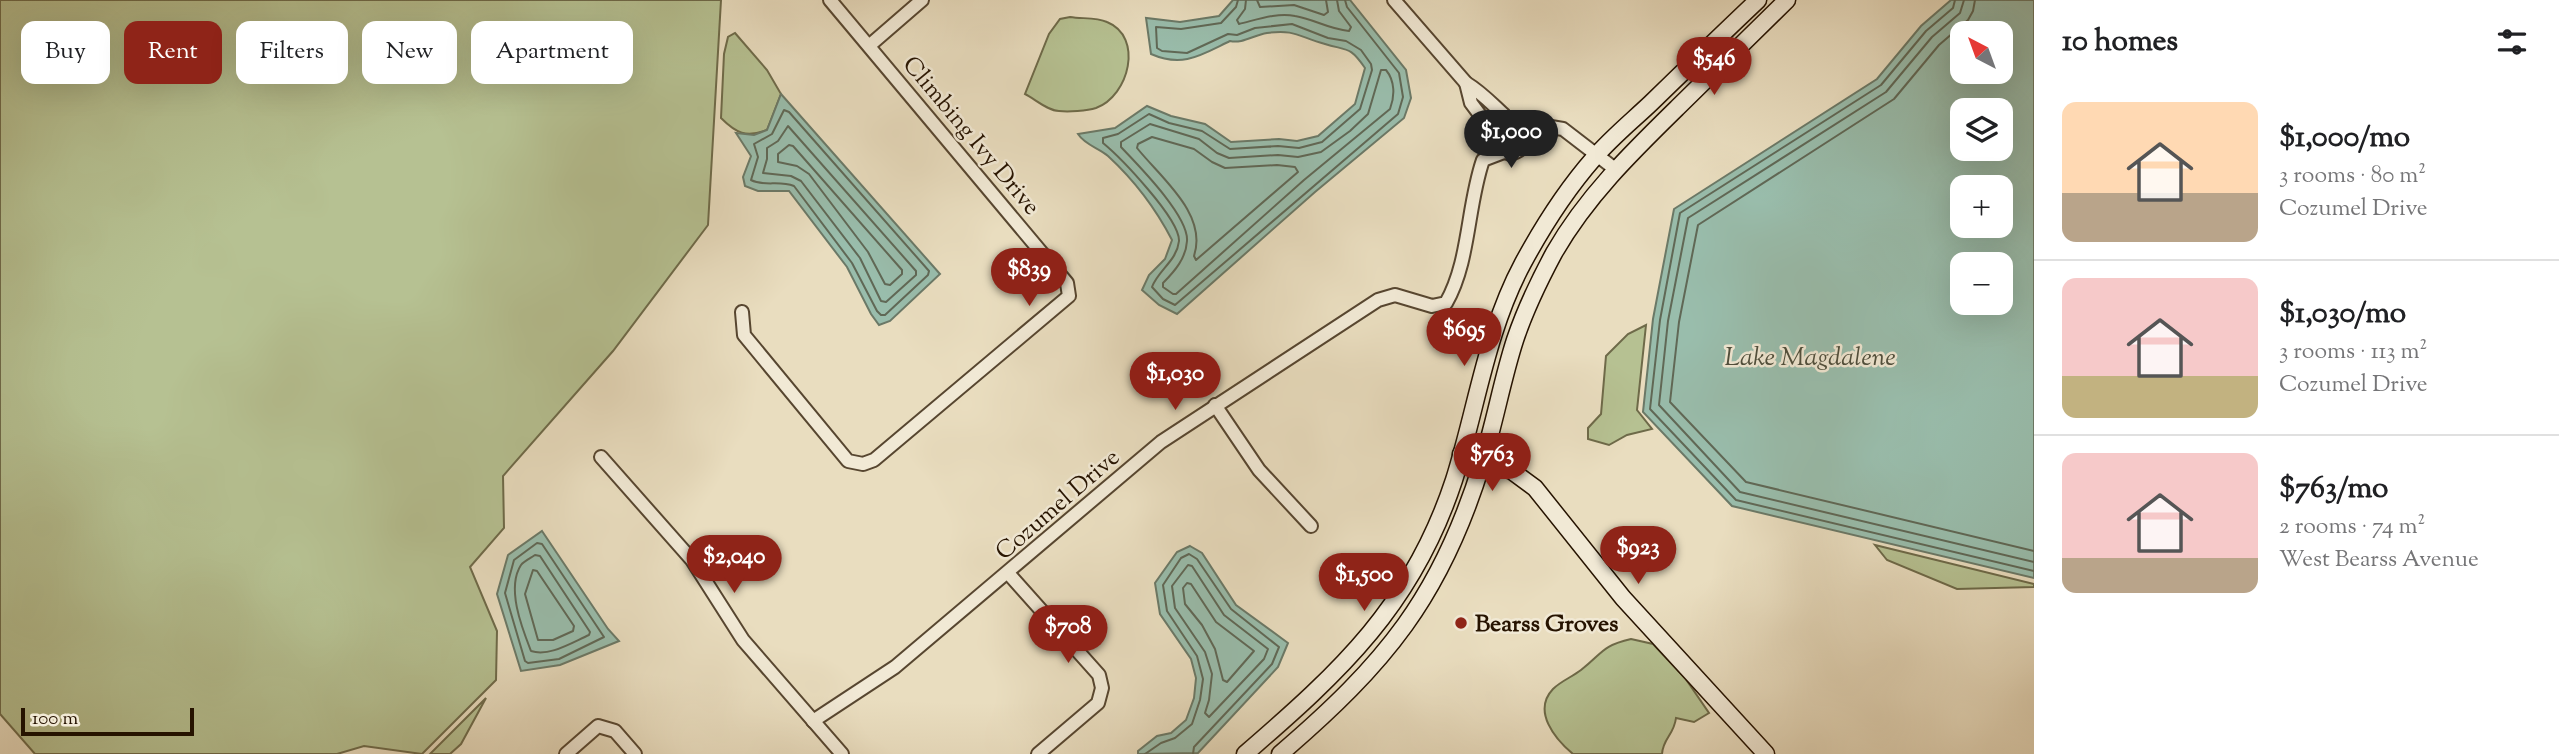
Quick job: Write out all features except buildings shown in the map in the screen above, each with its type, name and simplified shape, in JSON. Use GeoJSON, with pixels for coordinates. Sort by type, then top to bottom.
{"type":"FeatureCollection","features":[{"type":"Feature","properties":{"kind":"main road"},"geometry":{"type":"LineString","coordinates":[[1245,754],[1337,671],[1378,625],[1408,579],[1443,510],[1503,304],[1521,266],[1547,223],[1596,156],[1758,0]]}},
{"type":"Feature","properties":{"kind":"main road"},"geometry":{"type":"LineString","coordinates":[[1280,754],[1346,696],[1406,626],[1430,588],[1453,544],[1483,460],[1515,340],[1530,301],[1582,210],[1615,169],[1787,0]]}},
{"type":"Feature","properties":{"kind":"main road"},"geometry":{"type":"LineString","coordinates":[[1461,454],[1512,471],[1535,488],[1623,598],[1766,754]]}},
{"type":"Feature","properties":{"kind":"street","name":"Climbing Ivy Drive"},"geometry":{"type":"LineString","coordinates":[[742,312],[744,335],[848,461],[863,464],[874,460],[1069,296],[1067,282],[830,0]]}},
{"type":"Feature","properties":{"kind":"street"},"geometry":{"type":"LineString","coordinates":[[870,46],[922,0]]}},
{"type":"Feature","properties":{"kind":"street"},"geometry":{"type":"LineString","coordinates":[[1394,0],[1466,83],[1483,93],[1510,122],[1523,127],[1527,134],[1525,145],[1520,151],[1513,154],[1504,152],[1497,146],[1495,135],[1471,103],[1466,83]]}},
{"type":"Feature","properties":{"kind":"street"},"geometry":{"type":"LineString","coordinates":[[1495,135],[1500,126],[1510,122]]}},
{"type":"Feature","properties":{"kind":"street"},"geometry":{"type":"LineString","coordinates":[[1527,134],[1545,126],[1563,130],[1615,169]]}},
{"type":"Feature","properties":{"kind":"street","name":"Cozumel Drive"},"geometry":{"type":"LineString","coordinates":[[813,721],[895,667],[1161,442],[1215,405],[1378,300],[1395,295],[1433,306],[1446,303],[1456,285],[1475,183],[1483,160],[1504,152]]}},
{"type":"Feature","properties":{"kind":"street"},"geometry":{"type":"LineString","coordinates":[[1215,405],[1259,470],[1311,526]]}},
{"type":"Feature","properties":{"kind":"street"},"geometry":{"type":"LineString","coordinates":[[601,457],[692,560],[743,640],[842,754]]}},
{"type":"Feature","properties":{"kind":"street"},"geometry":{"type":"LineString","coordinates":[[1008,573],[1099,675],[1102,688],[1098,703],[1038,754]]}},
{"type":"Feature","properties":{"kind":"street"},"geometry":{"type":"LineString","coordinates":[[566,754],[598,726],[615,731],[635,754]]}},
{"type":"Feature","properties":{"kind":"shaded area"},"geometry":{"type":"Polygon","coordinates":[[[0,0],[721,0],[708,225],[613,351],[503,476],[504,528],[470,567],[497,631],[496,680],[422,754],[364,746],[337,754],[35,754],[0,714],[0,0]]]}},
{"type":"Feature","properties":{"kind":"shaded area"},"geometry":{"type":"Polygon","coordinates":[[[1070,17],[1103,20],[1119,30],[1126,40],[1128,66],[1117,92],[1096,108],[1088,110],[1055,110],[1025,94],[1049,34],[1060,19],[1070,17]]]}},
{"type":"Feature","properties":{"kind":"shaded area"},"geometry":{"type":"Polygon","coordinates":[[[735,33],[767,70],[781,94],[767,130],[753,134],[742,133],[721,118],[724,54],[728,37],[735,33]]]}},
{"type":"Feature","properties":{"kind":"shaded area"},"geometry":{"type":"Polygon","coordinates":[[[1646,325],[1637,410],[1652,429],[1627,435],[1609,445],[1588,439],[1588,428],[1601,414],[1606,356],[1628,334],[1646,325]]]}},
{"type":"Feature","properties":{"kind":"shaded area"},"geometry":{"type":"Polygon","coordinates":[[[1875,545],[2034,584],[2034,587],[1957,589],[1887,560],[1875,545]]]}},
{"type":"Feature","properties":{"kind":"shaded area"},"geometry":{"type":"Polygon","coordinates":[[[1631,639],[1653,644],[1685,678],[1709,713],[1694,722],[1676,718],[1662,754],[1573,754],[1559,741],[1548,724],[1545,715],[1547,697],[1556,686],[1581,670],[1608,647],[1631,639]]]}},
{"type":"Feature","properties":{"kind":"shaded area"},"geometry":{"type":"Polygon","coordinates":[[[486,698],[461,744],[450,754],[430,754],[486,698]]]}},
{"type":"Feature","properties":{"kind":"water"},"geometry":{"type":"Polygon","coordinates":[[[1233,0],[1350,0],[1406,70],[1411,98],[1404,118],[1315,192],[1177,314],[1159,305],[1142,290],[1149,275],[1165,259],[1172,240],[1166,228],[1127,175],[1108,156],[1078,134],[1115,128],[1147,106],[1171,116],[1205,124],[1231,142],[1279,139],[1297,141],[1318,136],[1355,104],[1365,68],[1348,50],[1284,32],[1230,41],[1201,55],[1182,60],[1151,54],[1146,18],[1180,22],[1219,16],[1233,0]]]}},
{"type":"Feature","properties":{"kind":"water","name":"Lake Magdalene"},"geometry":{"type":"Polygon","coordinates":[[[1951,0],[2034,0],[2034,578],[1732,506],[1643,412],[1653,319],[1674,209],[1877,79],[1921,26],[1951,0]]]}},
{"type":"Feature","properties":{"kind":"water"},"geometry":{"type":"Polygon","coordinates":[[[781,94],[940,274],[890,321],[879,325],[847,267],[789,191],[758,191],[745,186],[743,177],[751,156],[736,133],[754,135],[767,130],[781,94]]]}},
{"type":"Feature","properties":{"kind":"water"},"geometry":{"type":"Polygon","coordinates":[[[542,531],[608,629],[619,641],[560,665],[521,671],[497,594],[508,555],[542,531]]]}},
{"type":"Feature","properties":{"kind":"water"},"geometry":{"type":"Polygon","coordinates":[[[1190,546],[1202,553],[1236,605],[1288,643],[1278,667],[1198,753],[1138,754],[1138,751],[1157,736],[1171,733],[1186,720],[1194,698],[1196,678],[1191,659],[1160,614],[1155,583],[1177,552],[1190,546]]]}},
{"type":"Feature","properties":{"kind":"place","name":"Bearss Groves"},"geometry":{"type":"Point","coordinates":[1461,623]}}]}
